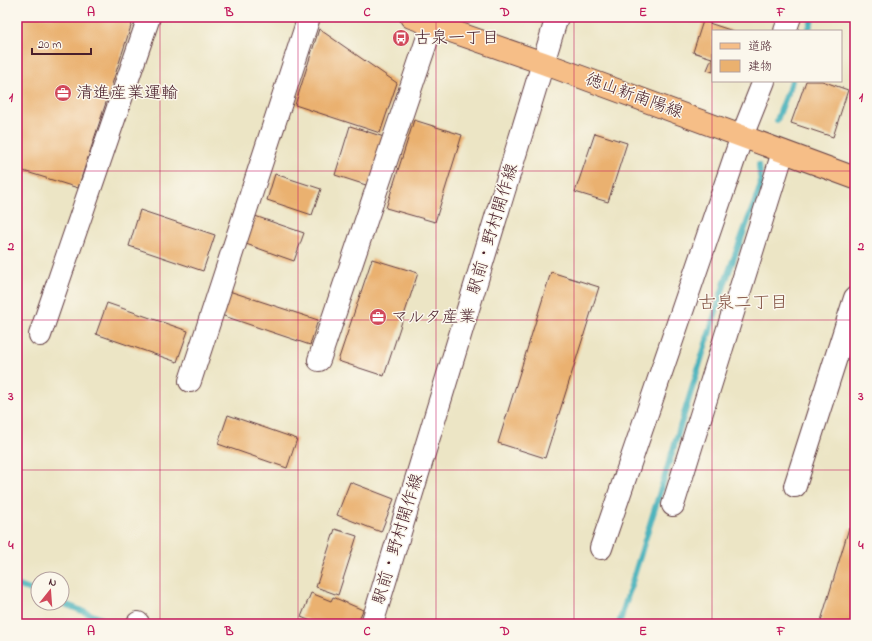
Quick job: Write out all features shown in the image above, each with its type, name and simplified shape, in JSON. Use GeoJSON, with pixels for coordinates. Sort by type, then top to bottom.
{"type":"FeatureCollection","features":[{"type":"Feature","properties":{"kind":"main road","name":"徳山新南陽線"},"geometry":{"type":"LineString","coordinates":[[411,17],[543,63],[855,178]]}},
{"type":"Feature","properties":{"kind":"street"},"geometry":{"type":"LineString","coordinates":[[40,335],[148,17]]}},
{"type":"Feature","properties":{"kind":"street"},"geometry":{"type":"LineString","coordinates":[[190,381],[309,17]]}},
{"type":"Feature","properties":{"kind":"street","name":"駅前・野村開作線"},"geometry":{"type":"LineString","coordinates":[[372,624],[557,17]]}},
{"type":"Feature","properties":{"kind":"street"},"geometry":{"type":"LineString","coordinates":[[785,30],[790,17]]}},
{"type":"Feature","properties":{"kind":"street"},"geometry":{"type":"LineString","coordinates":[[319,360],[432,25]]}},
{"type":"Feature","properties":{"kind":"street"},"geometry":{"type":"LineString","coordinates":[[601,548],[742,136],[764,82]]}},
{"type":"Feature","properties":{"kind":"street"},"geometry":{"type":"LineString","coordinates":[[673,506],[783,152]]}},
{"type":"Feature","properties":{"kind":"street"},"geometry":{"type":"LineString","coordinates":[[796,486],[855,298]]}},
{"type":"Feature","properties":{"kind":"building","name":"清進産業運輸"},"geometry":{"type":"Polygon","coordinates":[[[17,17],[134,17],[78,188],[17,169],[17,17]]]}},
{"type":"Feature","properties":{"kind":"building"},"geometry":{"type":"Polygon","coordinates":[[[703,21],[730,30],[712,30],[712,58],[693,52],[703,21]]]}},
{"type":"Feature","properties":{"kind":"building"},"geometry":{"type":"Polygon","coordinates":[[[319,29],[397,83],[380,133],[295,105],[319,29]]]}},
{"type":"Feature","properties":{"kind":"building"},"geometry":{"type":"Polygon","coordinates":[[[712,58],[712,72],[707,70],[712,58]]]}},
{"type":"Feature","properties":{"kind":"building"},"geometry":{"type":"Polygon","coordinates":[[[806,82],[825,82],[848,90],[833,137],[791,123],[806,82]]]}},
{"type":"Feature","properties":{"kind":"building"},"geometry":{"type":"Polygon","coordinates":[[[414,120],[462,135],[435,222],[386,208],[414,120]]]}},
{"type":"Feature","properties":{"kind":"building"},"geometry":{"type":"Polygon","coordinates":[[[350,126],[384,137],[369,186],[335,175],[350,126]]]}},
{"type":"Feature","properties":{"kind":"building"},"geometry":{"type":"Polygon","coordinates":[[[595,133],[627,143],[608,202],[575,192],[595,133]]]}},
{"type":"Feature","properties":{"kind":"building"},"geometry":{"type":"Polygon","coordinates":[[[275,174],[321,189],[312,215],[267,200],[275,174]]]}},
{"type":"Feature","properties":{"kind":"building"},"geometry":{"type":"Polygon","coordinates":[[[140,210],[215,235],[203,271],[129,246],[140,210]]]}},
{"type":"Feature","properties":{"kind":"building"},"geometry":{"type":"Polygon","coordinates":[[[255,216],[304,233],[294,261],[246,244],[255,216]]]}},
{"type":"Feature","properties":{"kind":"building","name":"マルタ産業"},"geometry":{"type":"Polygon","coordinates":[[[372,259],[418,273],[384,376],[338,361],[372,259]]]}},
{"type":"Feature","properties":{"kind":"building"},"geometry":{"type":"Polygon","coordinates":[[[551,272],[599,287],[545,458],[498,443],[551,272]]]}},
{"type":"Feature","properties":{"kind":"building"},"geometry":{"type":"Polygon","coordinates":[[[229,291],[318,320],[310,345],[221,315],[229,291]]]}},
{"type":"Feature","properties":{"kind":"building"},"geometry":{"type":"Polygon","coordinates":[[[107,303],[188,331],[177,362],[96,334],[107,303]]]}},
{"type":"Feature","properties":{"kind":"building"},"geometry":{"type":"Polygon","coordinates":[[[228,415],[297,439],[287,468],[218,444],[228,415]]]}},
{"type":"Feature","properties":{"kind":"building"},"geometry":{"type":"Polygon","coordinates":[[[350,482],[394,499],[381,532],[337,515],[350,482]]]}},
{"type":"Feature","properties":{"kind":"building"},"geometry":{"type":"Polygon","coordinates":[[[849,528],[855,530],[855,624],[820,624],[849,528]]]}},
{"type":"Feature","properties":{"kind":"building"},"geometry":{"type":"Polygon","coordinates":[[[335,529],[357,536],[338,595],[316,587],[335,529]]]}},
{"type":"Feature","properties":{"kind":"building"},"geometry":{"type":"Polygon","coordinates":[[[311,593],[331,601],[333,597],[363,610],[357,624],[334,624],[329,622],[328,624],[318,624],[301,617],[311,593]]]}},
{"type":"Feature","properties":{"kind":"waterway"},"geometry":{"type":"LineString","coordinates":[[808,30],[813,17]]}},
{"type":"Feature","properties":{"kind":"waterway"},"geometry":{"type":"LineString","coordinates":[[777,120],[792,82]]}},
{"type":"Feature","properties":{"kind":"waterway"},"geometry":{"type":"LineString","coordinates":[[619,624],[725,282],[761,185],[759,165]]}},
{"type":"Feature","properties":{"kind":"waterway"},"geometry":{"type":"LineString","coordinates":[[17,585],[30,590]]}},
{"type":"Feature","properties":{"kind":"waterway"},"geometry":{"type":"LineString","coordinates":[[70,606],[115,624]]}},
{"type":"Feature","properties":{"kind":"place","name":"古泉一丁目"},"geometry":{"type":"Point","coordinates":[401,38]}},
{"type":"Feature","properties":{"kind":"place","name":"清進産業運輸"},"geometry":{"type":"Point","coordinates":[63,93]}},
{"type":"Feature","properties":{"kind":"place","name":"マルタ産業"},"geometry":{"type":"Point","coordinates":[378,317]}},
{"type":"Feature","properties":{"kind":"district","name":"古泉二丁目"},"geometry":{"type":"Point","coordinates":[743,304]}}]}
